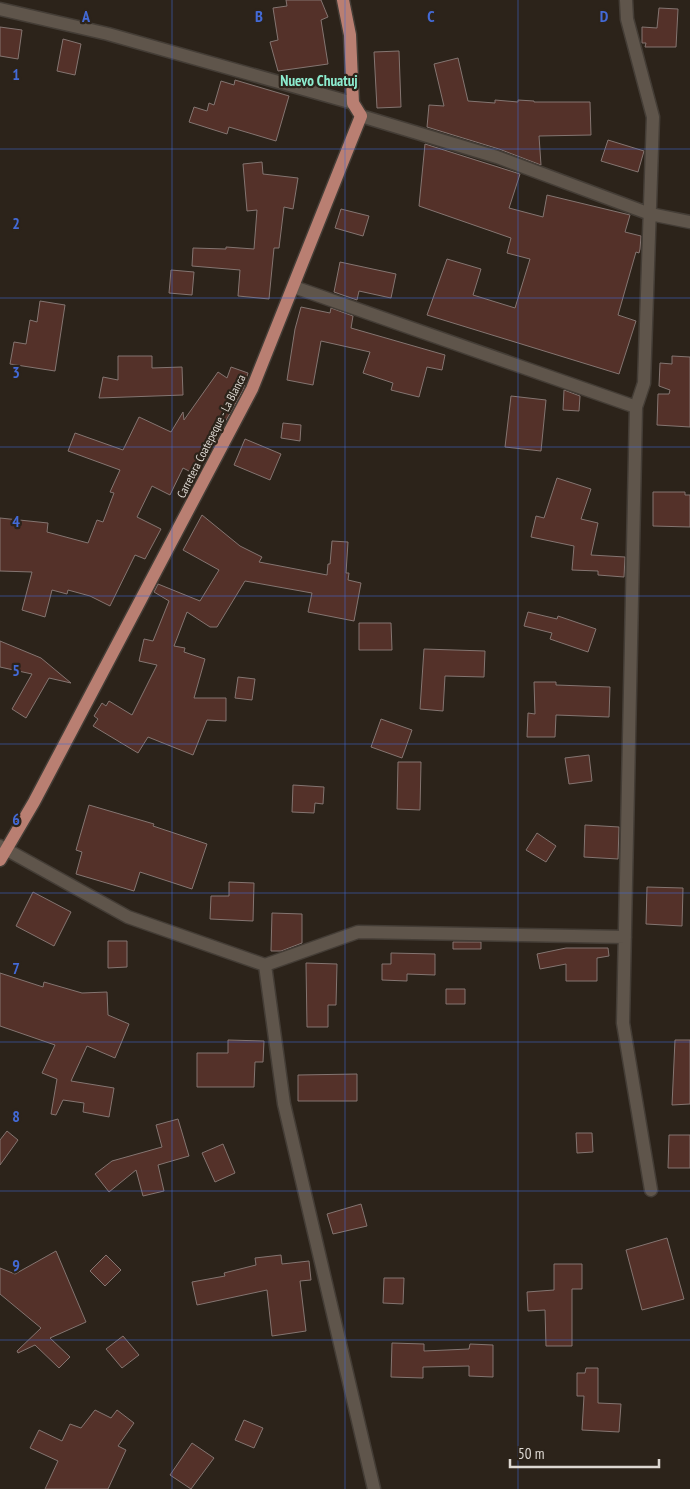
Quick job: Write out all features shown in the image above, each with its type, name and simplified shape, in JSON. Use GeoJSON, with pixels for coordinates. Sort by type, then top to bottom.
{"type":"FeatureCollection","features":[{"type":"Feature","properties":{"kind":"main road"},"geometry":{"type":"LineString","coordinates":[[343,0],[350,35],[353,103],[360,116]]}},
{"type":"Feature","properties":{"kind":"main road","name":"Carretera Coatepeque - La Blanca"},"geometry":{"type":"LineString","coordinates":[[2,852],[34,802],[252,389],[294,287],[360,116]]}},
{"type":"Feature","properties":{"kind":"street"},"geometry":{"type":"LineString","coordinates":[[626,0],[627,19],[653,117],[644,383],[636,406],[624,1023],[651,1190]]}},
{"type":"Feature","properties":{"kind":"street"},"geometry":{"type":"LineString","coordinates":[[0,9],[108,34],[353,103]]}},
{"type":"Feature","properties":{"kind":"street"},"geometry":{"type":"LineString","coordinates":[[360,116],[497,157],[650,214],[690,222]]}},
{"type":"Feature","properties":{"kind":"street"},"geometry":{"type":"LineString","coordinates":[[294,287],[636,406]]}},
{"type":"Feature","properties":{"kind":"street"},"geometry":{"type":"LineString","coordinates":[[2,852],[128,917],[265,965],[358,932],[625,937]]}},
{"type":"Feature","properties":{"kind":"street"},"geometry":{"type":"LineString","coordinates":[[265,965],[284,1104],[374,1489]]}},
{"type":"Feature","properties":{"kind":"building"},"geometry":{"type":"Polygon","coordinates":[[[286,0],[321,0],[328,17],[321,20],[328,64],[278,71],[270,42],[278,40],[273,8],[287,6],[286,0]]]}},
{"type":"Feature","properties":{"kind":"building"},"geometry":{"type":"Polygon","coordinates":[[[659,8],[678,9],[676,47],[645,47],[646,43],[642,43],[642,27],[657,28],[659,8]]]}},
{"type":"Feature","properties":{"kind":"building"},"geometry":{"type":"Polygon","coordinates":[[[0,27],[22,30],[18,59],[0,56],[0,27]]]}},
{"type":"Feature","properties":{"kind":"building"},"geometry":{"type":"Polygon","coordinates":[[[63,39],[81,44],[75,75],[57,71],[63,39]]]}},
{"type":"Feature","properties":{"kind":"building"},"geometry":{"type":"Polygon","coordinates":[[[399,51],[401,107],[377,108],[374,52],[399,51]]]}},
{"type":"Feature","properties":{"kind":"building"},"geometry":{"type":"Polygon","coordinates":[[[458,58],[468,101],[495,103],[495,100],[518,102],[518,100],[534,102],[590,102],[591,135],[539,136],[541,165],[499,149],[427,127],[429,105],[444,106],[434,64],[458,58]]]}},
{"type":"Feature","properties":{"kind":"building"},"geometry":{"type":"Polygon","coordinates":[[[235,80],[289,96],[276,141],[229,127],[227,134],[189,122],[194,107],[207,111],[209,103],[214,105],[221,81],[234,85],[235,80]]]}},
{"type":"Feature","properties":{"kind":"building"},"geometry":{"type":"Polygon","coordinates":[[[608,140],[644,151],[638,172],[601,161],[608,140]]]}},
{"type":"Feature","properties":{"kind":"building"},"geometry":{"type":"Polygon","coordinates":[[[425,144],[520,174],[509,208],[543,217],[547,195],[630,215],[625,232],[641,236],[640,249],[639,253],[636,252],[618,315],[636,321],[619,374],[427,315],[447,259],[481,269],[473,295],[515,308],[530,259],[507,253],[511,238],[419,206],[425,144]]]}},
{"type":"Feature","properties":{"kind":"building"},"geometry":{"type":"Polygon","coordinates":[[[262,162],[263,174],[298,178],[293,209],[284,207],[279,248],[274,248],[269,299],[238,296],[240,270],[192,266],[193,248],[226,249],[226,247],[254,249],[257,210],[247,211],[243,164],[262,162]]]}},
{"type":"Feature","properties":{"kind":"building"},"geometry":{"type":"Polygon","coordinates":[[[341,209],[369,216],[363,236],[335,228],[341,209]]]}},
{"type":"Feature","properties":{"kind":"building"},"geometry":{"type":"Polygon","coordinates":[[[340,262],[396,274],[391,298],[359,291],[357,300],[334,292],[340,262]]]}},
{"type":"Feature","properties":{"kind":"building"},"geometry":{"type":"Polygon","coordinates":[[[171,270],[194,272],[192,295],[169,293],[171,270]]]}},
{"type":"Feature","properties":{"kind":"building"},"geometry":{"type":"Polygon","coordinates":[[[40,301],[65,305],[55,371],[10,364],[14,342],[26,344],[30,320],[37,322],[40,301]]]}},
{"type":"Feature","properties":{"kind":"building"},"geometry":{"type":"Polygon","coordinates":[[[301,307],[330,313],[331,308],[353,316],[351,328],[445,355],[442,370],[427,367],[419,397],[391,390],[393,383],[363,373],[370,352],[321,341],[313,385],[287,380],[295,329],[301,307]]]}},
{"type":"Feature","properties":{"kind":"building"},"geometry":{"type":"Polygon","coordinates":[[[118,356],[152,356],[152,368],[182,367],[183,395],[99,398],[103,377],[118,380],[118,356]]]}},
{"type":"Feature","properties":{"kind":"building"},"geometry":{"type":"Polygon","coordinates":[[[672,356],[690,357],[690,427],[657,425],[658,394],[669,394],[670,390],[659,386],[660,363],[672,364],[672,356]]]}},
{"type":"Feature","properties":{"kind":"building"},"geometry":{"type":"Polygon","coordinates":[[[231,367],[248,373],[243,390],[215,440],[211,438],[193,473],[183,468],[170,495],[152,486],[137,517],[161,529],[145,559],[135,555],[110,606],[90,596],[68,590],[67,594],[52,590],[45,617],[22,610],[32,572],[0,571],[0,518],[48,523],[47,532],[88,543],[97,520],[103,522],[114,493],[110,492],[120,470],[68,451],[75,433],[123,450],[139,417],[171,432],[183,412],[184,420],[218,372],[227,378],[231,367]]]}},
{"type":"Feature","properties":{"kind":"building"},"geometry":{"type":"Polygon","coordinates":[[[564,390],[580,396],[579,411],[563,410],[564,390]]]}},
{"type":"Feature","properties":{"kind":"building"},"geometry":{"type":"Polygon","coordinates":[[[511,396],[546,400],[541,451],[505,447],[511,396]]]}},
{"type":"Feature","properties":{"kind":"building"},"geometry":{"type":"Polygon","coordinates":[[[283,423],[301,425],[300,441],[281,438],[283,423]]]}},
{"type":"Feature","properties":{"kind":"building"},"geometry":{"type":"Polygon","coordinates":[[[245,439],[281,454],[270,480],[234,465],[245,439]]]}},
{"type":"Feature","properties":{"kind":"building"},"geometry":{"type":"Polygon","coordinates":[[[557,478],[591,489],[581,519],[598,523],[591,555],[625,557],[624,577],[598,575],[598,571],[572,570],[574,546],[531,537],[536,516],[544,518],[557,478]]]}},
{"type":"Feature","properties":{"kind":"building"},"geometry":{"type":"Polygon","coordinates":[[[653,492],[685,492],[685,495],[690,495],[690,527],[653,526],[653,492]]]}},
{"type":"Feature","properties":{"kind":"building"},"geometry":{"type":"Polygon","coordinates":[[[202,515],[240,546],[262,557],[259,562],[327,575],[332,541],[348,542],[346,573],[349,573],[348,580],[361,583],[354,621],[308,612],[312,593],[245,581],[217,627],[210,627],[187,612],[174,646],[185,648],[184,652],[205,659],[194,698],[226,698],[226,721],[207,720],[193,755],[148,737],[138,753],[93,726],[98,719],[94,716],[102,703],[106,706],[109,701],[132,715],[157,665],[139,661],[144,639],[153,641],[169,601],[154,592],[158,584],[200,601],[219,570],[183,550],[202,515]]]}},
{"type":"Feature","properties":{"kind":"building"},"geometry":{"type":"Polygon","coordinates":[[[528,612],[557,619],[558,616],[596,629],[588,652],[550,639],[552,633],[524,626],[528,612]]]}},
{"type":"Feature","properties":{"kind":"building"},"geometry":{"type":"Polygon","coordinates":[[[359,623],[391,623],[392,650],[359,650],[359,623]]]}},
{"type":"Feature","properties":{"kind":"building"},"geometry":{"type":"Polygon","coordinates":[[[0,641],[41,658],[71,683],[49,678],[26,718],[12,709],[32,674],[0,667],[0,641]]]}},
{"type":"Feature","properties":{"kind":"building"},"geometry":{"type":"Polygon","coordinates":[[[424,649],[485,651],[484,677],[445,676],[443,711],[420,709],[424,649]]]}},
{"type":"Feature","properties":{"kind":"building"},"geometry":{"type":"Polygon","coordinates":[[[238,677],[255,679],[252,700],[235,698],[238,677]]]}},
{"type":"Feature","properties":{"kind":"building"},"geometry":{"type":"Polygon","coordinates":[[[534,682],[556,682],[556,685],[610,687],[609,717],[556,715],[555,737],[527,737],[528,713],[535,714],[534,682]]]}},
{"type":"Feature","properties":{"kind":"building"},"geometry":{"type":"Polygon","coordinates":[[[381,719],[412,730],[402,758],[371,747],[381,719]]]}},
{"type":"Feature","properties":{"kind":"building"},"geometry":{"type":"Polygon","coordinates":[[[589,755],[592,781],[569,784],[565,758],[589,755]]]}},
{"type":"Feature","properties":{"kind":"building"},"geometry":{"type":"Polygon","coordinates":[[[398,762],[421,762],[420,810],[397,809],[398,762]]]}},
{"type":"Feature","properties":{"kind":"building"},"geometry":{"type":"Polygon","coordinates":[[[293,785],[324,787],[323,804],[315,803],[314,813],[292,812],[293,785]]]}},
{"type":"Feature","properties":{"kind":"building"},"geometry":{"type":"Polygon","coordinates":[[[89,805],[154,824],[153,826],[207,844],[192,889],[140,872],[134,891],[76,874],[82,852],[76,850],[89,805]]]}},
{"type":"Feature","properties":{"kind":"building"},"geometry":{"type":"Polygon","coordinates":[[[585,825],[619,827],[618,859],[584,857],[585,825]]]}},
{"type":"Feature","properties":{"kind":"building"},"geometry":{"type":"Polygon","coordinates":[[[537,833],[556,846],[546,862],[526,850],[537,833]]]}},
{"type":"Feature","properties":{"kind":"building"},"geometry":{"type":"Polygon","coordinates":[[[229,882],[254,883],[253,921],[210,919],[211,896],[229,896],[229,882]]]}},
{"type":"Feature","properties":{"kind":"building"},"geometry":{"type":"Polygon","coordinates":[[[647,887],[683,888],[682,926],[646,924],[647,887]]]}},
{"type":"Feature","properties":{"kind":"building"},"geometry":{"type":"Polygon","coordinates":[[[33,892],[71,912],[54,946],[16,926],[33,892]]]}},
{"type":"Feature","properties":{"kind":"building"},"geometry":{"type":"Polygon","coordinates":[[[272,913],[302,914],[302,943],[281,951],[271,951],[272,913]]]}},
{"type":"Feature","properties":{"kind":"building"},"geometry":{"type":"Polygon","coordinates":[[[108,941],[127,941],[127,967],[108,968],[108,941]]]}},
{"type":"Feature","properties":{"kind":"building"},"geometry":{"type":"Polygon","coordinates":[[[453,942],[481,942],[481,949],[453,949],[453,942]]]}},
{"type":"Feature","properties":{"kind":"building"},"geometry":{"type":"Polygon","coordinates":[[[566,948],[608,948],[609,956],[597,958],[597,981],[566,981],[566,964],[540,969],[537,954],[566,948]]]}},
{"type":"Feature","properties":{"kind":"building"},"geometry":{"type":"Polygon","coordinates":[[[391,953],[435,954],[435,975],[407,974],[407,981],[382,980],[382,964],[391,964],[391,953]]]}},
{"type":"Feature","properties":{"kind":"building"},"geometry":{"type":"Polygon","coordinates":[[[306,963],[337,964],[336,1005],[328,1005],[328,1027],[307,1027],[306,963]]]}},
{"type":"Feature","properties":{"kind":"building"},"geometry":{"type":"Polygon","coordinates":[[[0,973],[43,987],[44,982],[82,993],[107,992],[108,1015],[129,1024],[115,1058],[87,1046],[71,1081],[114,1088],[109,1117],[83,1112],[84,1103],[63,1100],[56,1115],[51,1114],[57,1079],[42,1073],[55,1045],[0,1026],[0,973]]]}},
{"type":"Feature","properties":{"kind":"building"},"geometry":{"type":"Polygon","coordinates":[[[446,989],[465,989],[465,1004],[446,1004],[446,989]]]}},
{"type":"Feature","properties":{"kind":"building"},"geometry":{"type":"Polygon","coordinates":[[[228,1040],[264,1041],[263,1062],[255,1062],[254,1087],[197,1087],[197,1053],[228,1053],[228,1040]]]}},
{"type":"Feature","properties":{"kind":"building"},"geometry":{"type":"Polygon","coordinates":[[[675,1040],[690,1040],[690,1104],[672,1105],[675,1040]]]}},
{"type":"Feature","properties":{"kind":"building"},"geometry":{"type":"Polygon","coordinates":[[[357,1074],[357,1101],[298,1101],[298,1075],[357,1074]]]}},
{"type":"Feature","properties":{"kind":"building"},"geometry":{"type":"Polygon","coordinates":[[[178,1119],[189,1156],[158,1165],[164,1191],[143,1196],[136,1170],[109,1192],[95,1174],[112,1161],[162,1147],[156,1125],[178,1119]]]}},
{"type":"Feature","properties":{"kind":"building"},"geometry":{"type":"Polygon","coordinates":[[[7,1131],[18,1140],[0,1165],[0,1140],[7,1131]]]}},
{"type":"Feature","properties":{"kind":"building"},"geometry":{"type":"Polygon","coordinates":[[[576,1133],[592,1133],[593,1152],[577,1153],[576,1133]]]}},
{"type":"Feature","properties":{"kind":"building"},"geometry":{"type":"Polygon","coordinates":[[[669,1135],[690,1135],[690,1168],[668,1168],[669,1135]]]}},
{"type":"Feature","properties":{"kind":"building"},"geometry":{"type":"Polygon","coordinates":[[[223,1144],[235,1173],[215,1182],[202,1153],[223,1144]]]}},
{"type":"Feature","properties":{"kind":"building"},"geometry":{"type":"Polygon","coordinates":[[[361,1204],[367,1226],[333,1234],[327,1214],[361,1204]]]}},
{"type":"Feature","properties":{"kind":"building"},"geometry":{"type":"Polygon","coordinates":[[[667,1238],[684,1299],[642,1310],[626,1250],[667,1238]]]}},
{"type":"Feature","properties":{"kind":"building"},"geometry":{"type":"Polygon","coordinates":[[[56,1251],[86,1322],[50,1338],[70,1357],[59,1368],[35,1345],[18,1353],[17,1351],[41,1328],[0,1294],[0,1268],[15,1274],[56,1251]]]}},
{"type":"Feature","properties":{"kind":"building"},"geometry":{"type":"Polygon","coordinates":[[[106,1255],[121,1270],[105,1286],[90,1271],[106,1255]]]}},
{"type":"Feature","properties":{"kind":"building"},"geometry":{"type":"Polygon","coordinates":[[[281,1255],[282,1264],[309,1261],[311,1280],[300,1281],[306,1331],[272,1336],[267,1290],[197,1305],[192,1282],[225,1276],[224,1273],[256,1265],[255,1258],[281,1255]]]}},
{"type":"Feature","properties":{"kind":"building"},"geometry":{"type":"Polygon","coordinates":[[[554,1264],[582,1264],[582,1289],[572,1289],[572,1346],[546,1346],[545,1310],[528,1311],[527,1292],[554,1290],[554,1264]]]}},
{"type":"Feature","properties":{"kind":"building"},"geometry":{"type":"Polygon","coordinates":[[[384,1278],[404,1278],[403,1304],[383,1303],[384,1278]]]}},
{"type":"Feature","properties":{"kind":"building"},"geometry":{"type":"Polygon","coordinates":[[[123,1336],[139,1355],[122,1368],[106,1349],[123,1336]]]}},
{"type":"Feature","properties":{"kind":"building"},"geometry":{"type":"Polygon","coordinates":[[[392,1343],[424,1344],[424,1351],[469,1349],[470,1344],[493,1345],[493,1377],[469,1376],[469,1366],[423,1367],[423,1378],[391,1377],[392,1343]]]}},
{"type":"Feature","properties":{"kind":"building"},"geometry":{"type":"Polygon","coordinates":[[[586,1368],[598,1368],[598,1403],[621,1404],[619,1432],[582,1430],[584,1396],[577,1396],[577,1373],[585,1373],[586,1368]]]}},
{"type":"Feature","properties":{"kind":"building"},"geometry":{"type":"Polygon","coordinates":[[[95,1410],[111,1418],[117,1410],[134,1423],[118,1446],[126,1450],[108,1489],[45,1489],[58,1461],[30,1448],[39,1430],[62,1441],[70,1424],[81,1428],[95,1410]]]}},
{"type":"Feature","properties":{"kind":"building"},"geometry":{"type":"Polygon","coordinates":[[[244,1420],[263,1428],[254,1448],[235,1440],[244,1420]]]}},
{"type":"Feature","properties":{"kind":"building"},"geometry":{"type":"Polygon","coordinates":[[[192,1443],[214,1458],[191,1489],[170,1475],[192,1443]]]}},
{"type":"Feature","properties":{"kind":"district","name":"Nuevo Chuatuj"},"geometry":{"type":"Point","coordinates":[319,80]}}]}
